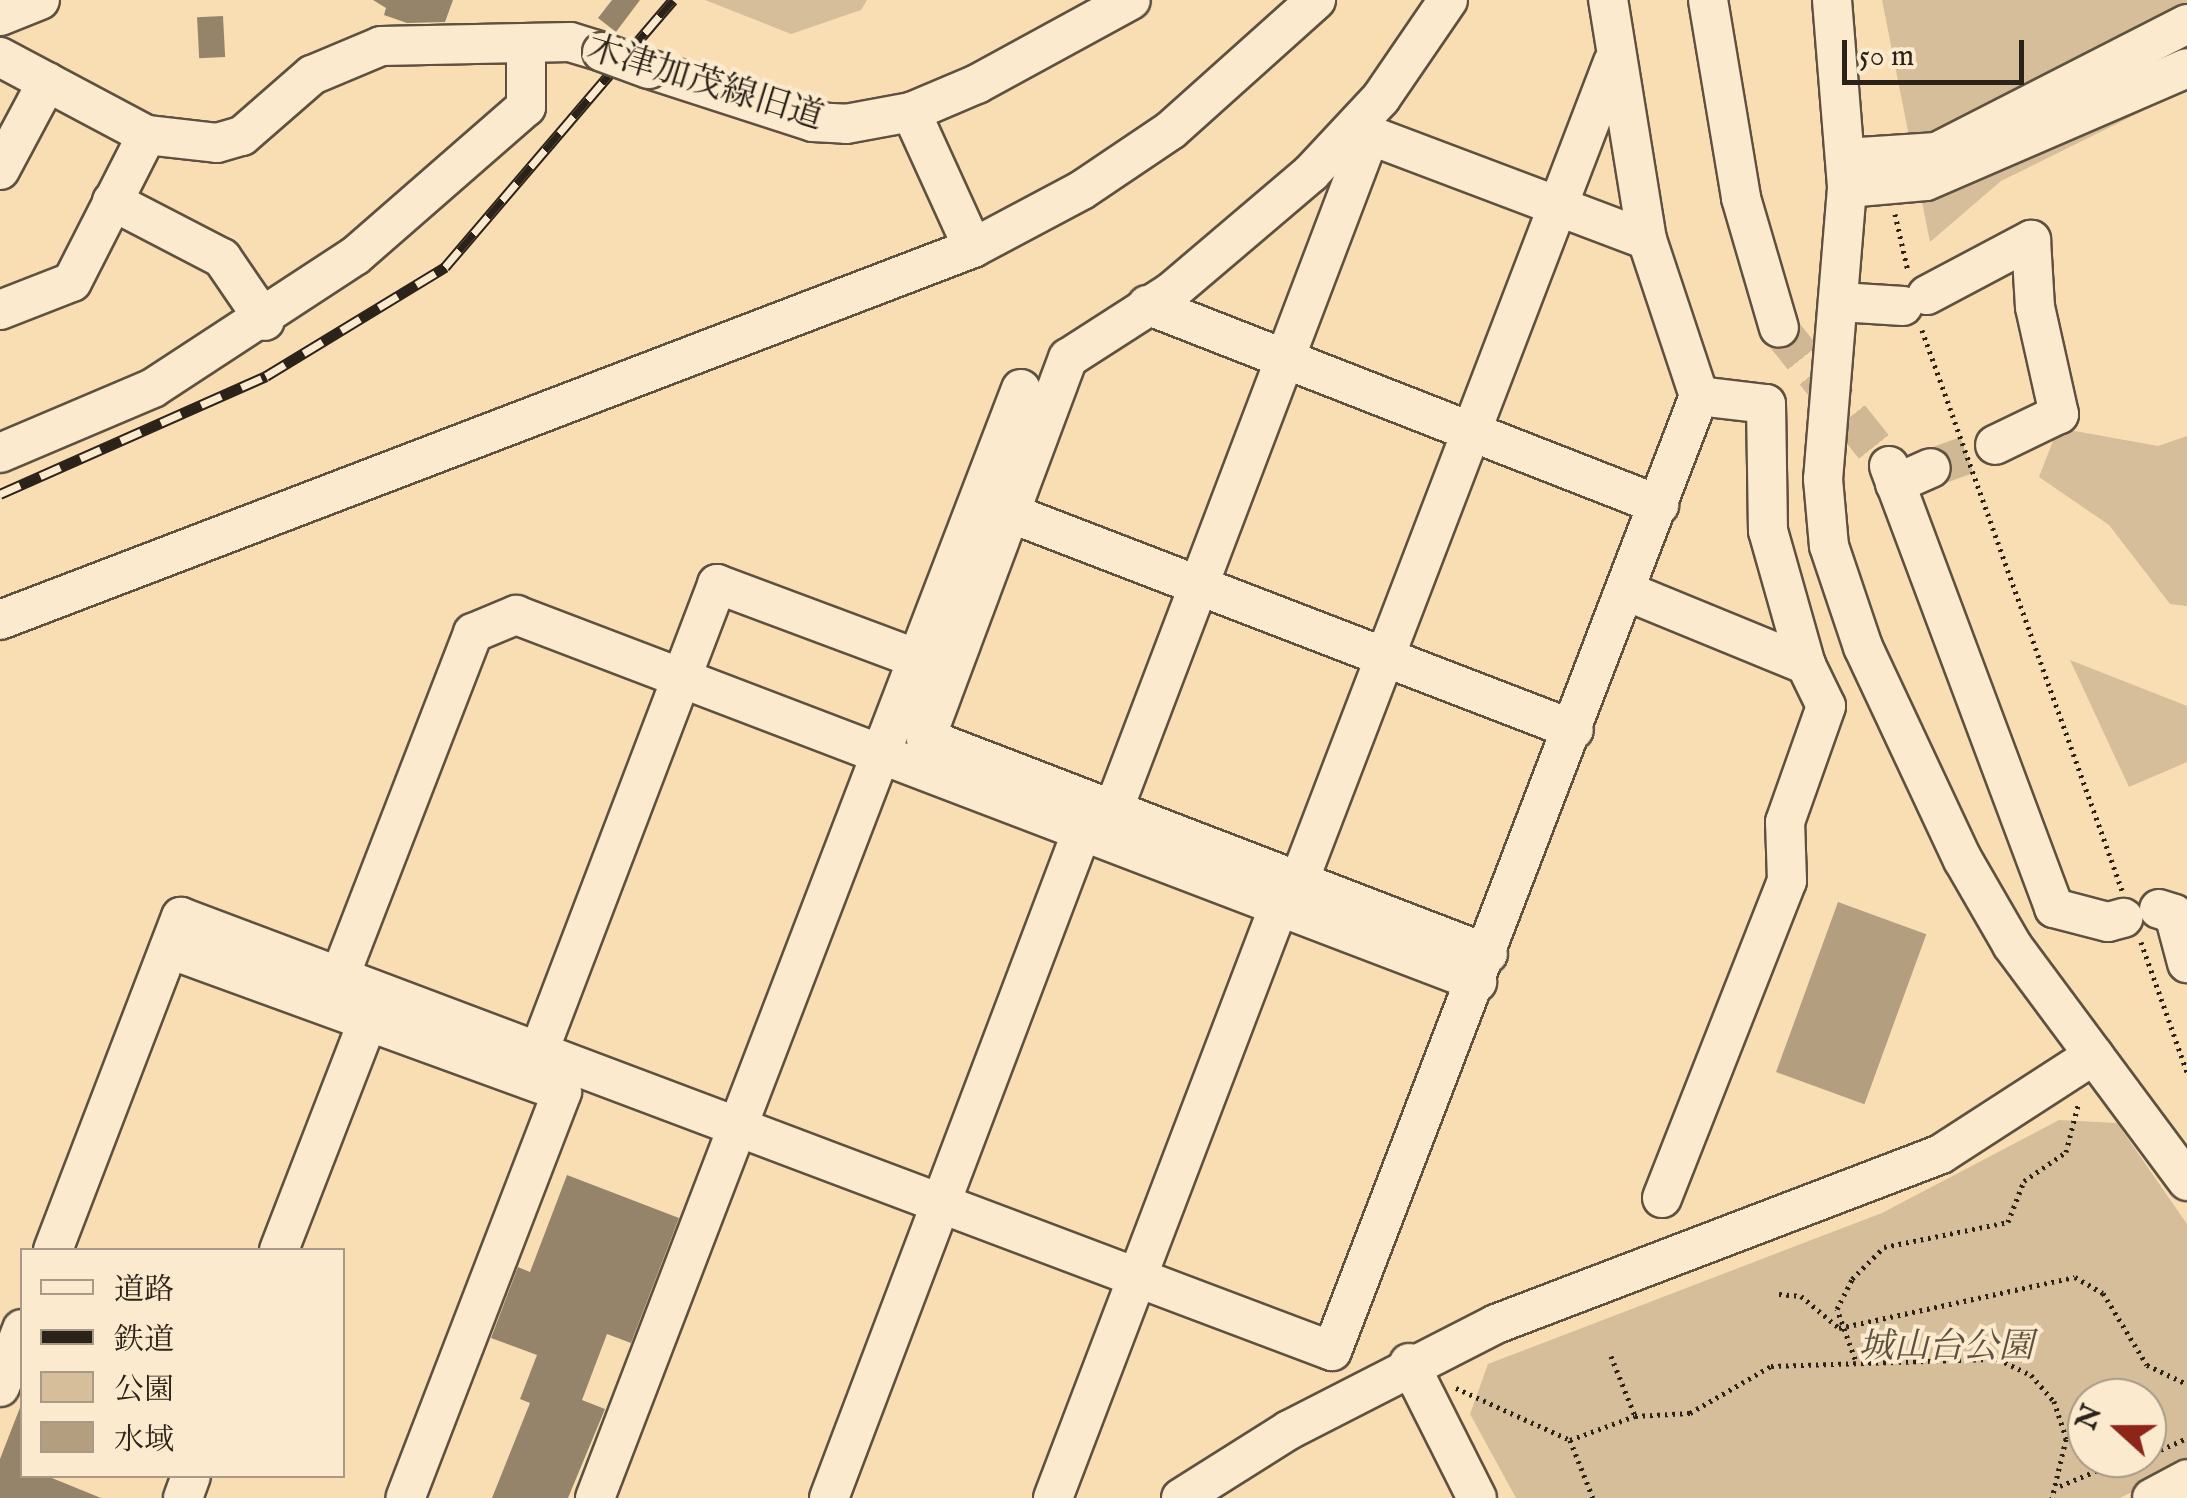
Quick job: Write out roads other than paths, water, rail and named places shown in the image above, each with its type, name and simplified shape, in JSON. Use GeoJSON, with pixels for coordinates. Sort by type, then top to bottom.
{"type":"FeatureCollection","features":[{"type":"Feature","properties":{"kind":"street"},"geometry":{"type":"LineString","coordinates":[[0,16],[40,0]]}},
{"type":"Feature","properties":{"kind":"street","name":"木津加茂線旧道"},"geometry":{"type":"LineString","coordinates":[[0,57],[147,134],[217,143],[242,136],[299,83],[381,46],[570,42],[830,126],[911,112],[1131,0]]}},
{"type":"Feature","properties":{"kind":"street"},"geometry":{"type":"LineString","coordinates":[[0,620],[973,248],[1156,140],[1316,0]]}},
{"type":"Feature","properties":{"kind":"street"},"geometry":{"type":"LineString","coordinates":[[1114,808],[1284,360],[1363,132],[1448,0]]}},
{"type":"Feature","properties":{"kind":"street"},"geometry":{"type":"LineString","coordinates":[[53,1248],[181,918],[1332,1351],[1574,730],[1699,396],[1647,240],[1614,60],[1608,0]]}},
{"type":"Feature","properties":{"kind":"street"},"geometry":{"type":"LineString","coordinates":[[1708,0],[1741,198],[1779,328]]}},
{"type":"Feature","properties":{"kind":"street"},"geometry":{"type":"LineString","coordinates":[[1832,0],[1846,173],[1840,302],[1823,480],[1829,546],[1863,647],[1973,877],[2094,1055],[2187,1182]]}},
{"type":"Feature","properties":{"kind":"street"},"geometry":{"type":"LineString","coordinates":[[1894,173],[2187,24]]}},
{"type":"Feature","properties":{"kind":"street"},"geometry":{"type":"LineString","coordinates":[[0,453],[153,388],[266,321],[446,184],[526,107],[526,44]]}},
{"type":"Feature","properties":{"kind":"street"},"geometry":{"type":"LineString","coordinates":[[1053,1498],[1135,1278],[1385,657],[1614,60]]}},
{"type":"Feature","properties":{"kind":"street"},"geometry":{"type":"LineString","coordinates":[[1846,173],[1894,173],[1985,160],[2187,68]]}},
{"type":"Feature","properties":{"kind":"street"},"geometry":{"type":"LineString","coordinates":[[0,170],[47,82]]}},
{"type":"Feature","properties":{"kind":"street"},"geometry":{"type":"LineString","coordinates":[[911,112],[973,248]]}},
{"type":"Feature","properties":{"kind":"street"},"geometry":{"type":"LineString","coordinates":[[1363,132],[1647,240]]}},
{"type":"Feature","properties":{"kind":"street"},"geometry":{"type":"LineString","coordinates":[[1289,894],[1114,808],[926,738],[1068,358],[1238,239],[1363,132]]}},
{"type":"Feature","properties":{"kind":"street"},"geometry":{"type":"LineString","coordinates":[[0,310],[72,282],[147,134]]}},
{"type":"Feature","properties":{"kind":"street"},"geometry":{"type":"LineString","coordinates":[[112,201],[222,258],[266,321]]}},
{"type":"Feature","properties":{"kind":"street"},"geometry":{"type":"LineString","coordinates":[[1840,302],[1916,303],[2031,240],[2034,308],[2059,414],[1995,445]]}},
{"type":"Feature","properties":{"kind":"street"},"geometry":{"type":"LineString","coordinates":[[1147,305],[1660,505]]}},
{"type":"Feature","properties":{"kind":"street"},"geometry":{"type":"LineString","coordinates":[[595,1498],[1021,389]]}},
{"type":"Feature","properties":{"kind":"street"},"geometry":{"type":"LineString","coordinates":[[1662,1198],[1786,881],[1785,822],[1826,706],[1806,665],[1768,530],[1766,404],[1699,396]]}},
{"type":"Feature","properties":{"kind":"street"},"geometry":{"type":"LineString","coordinates":[[1930,468],[1892,475],[2054,908],[2108,922],[2136,913],[2174,914],[2187,963]]}},
{"type":"Feature","properties":{"kind":"street"},"geometry":{"type":"LineString","coordinates":[[1010,513],[1574,730]]}},
{"type":"Feature","properties":{"kind":"street"},"geometry":{"type":"LineString","coordinates":[[538,1051],[718,584],[918,660]]}},
{"type":"Feature","properties":{"kind":"street"},"geometry":{"type":"LineString","coordinates":[[1626,591],[1806,665]]}},
{"type":"Feature","properties":{"kind":"street"},"geometry":{"type":"LineString","coordinates":[[340,976],[473,634],[516,614],[1082,832],[1289,894],[1482,968]]}},
{"type":"Feature","properties":{"kind":"street"},"geometry":{"type":"LineString","coordinates":[[829,1498],[1082,832]]}},
{"type":"Feature","properties":{"kind":"street"},"geometry":{"type":"LineString","coordinates":[[169,949],[562,1092],[405,1498]]}},
{"type":"Feature","properties":{"kind":"street"},"geometry":{"type":"LineString","coordinates":[[280,1248],[368,1021]]}},
{"type":"Feature","properties":{"kind":"street"},"geometry":{"type":"LineString","coordinates":[[1181,1498],[1409,1364],[1941,1154],[2094,1055]]}},
{"type":"Feature","properties":{"kind":"street"},"geometry":{"type":"LineString","coordinates":[[0,1387],[20,1333]]}},
{"type":"Feature","properties":{"kind":"street"},"geometry":{"type":"LineString","coordinates":[[1409,1364],[1477,1498]]}},
{"type":"Feature","properties":{"kind":"street"},"geometry":{"type":"LineString","coordinates":[[2152,1498],[2187,1479]]}},
{"type":"Feature","properties":{"kind":"water"},"geometry":{"type":"Polygon","coordinates":[[[1838,902],[1926,934],[1864,1104],[1776,1072],[1838,902]]]}},
{"type":"Feature","properties":{"kind":"tunnel"},"geometry":{"type":"LineString","coordinates":[[1779,328],[1889,466]]}},
{"type":"Feature","properties":{"kind":"tunnel"},"geometry":{"type":"LineString","coordinates":[[1931,468],[1995,445]]}},
{"type":"Feature","properties":{"kind":"railway"},"geometry":{"type":"LineString","coordinates":[[0,494],[266,376],[445,267],[673,0]]}},
{"type":"Feature","properties":{"kind":"park label","name":"城山台公園"},"geometry":{"type":"Point","coordinates":[1946,1348]}}]}
